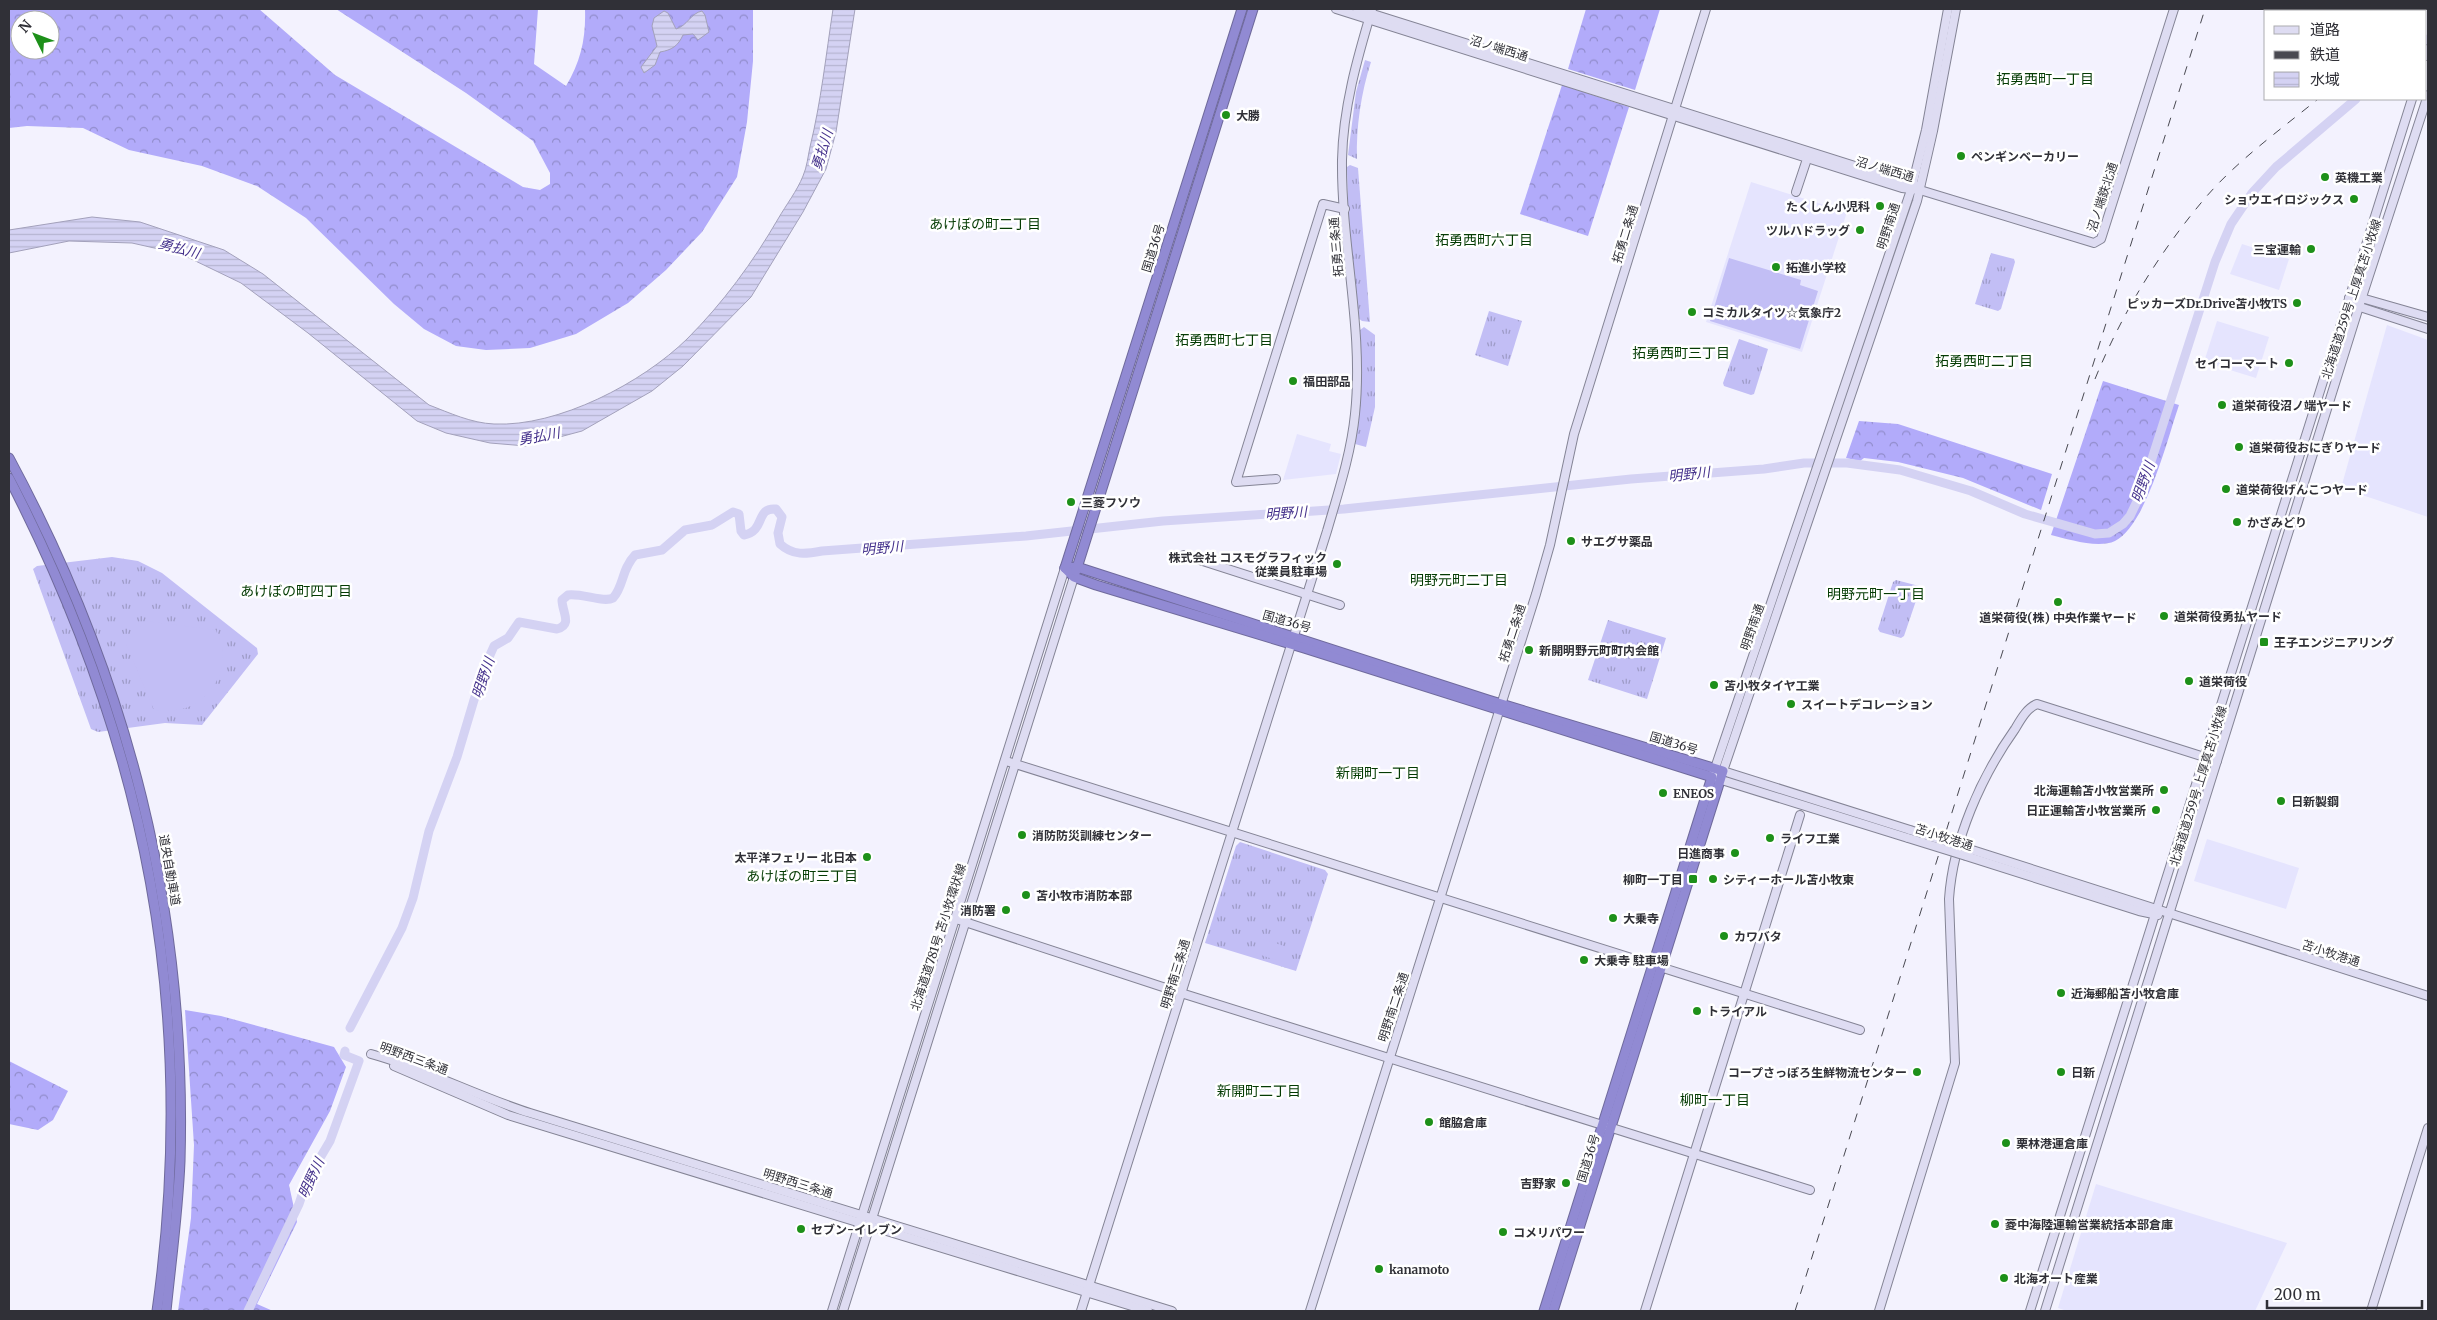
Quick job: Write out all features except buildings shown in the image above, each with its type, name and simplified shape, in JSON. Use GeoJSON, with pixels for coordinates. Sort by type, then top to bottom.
{"type":"FeatureCollection","features":[{"type":"Feature","properties":{"kind":"highway","name":"国道36号"},"geometry":{"type":"LineString","coordinates":[[1242,9],[1065,568],[1074,577],[1292,640]]}},
{"type":"Feature","properties":{"kind":"highway","name":"国道36号"},"geometry":{"type":"LineString","coordinates":[[1074,577],[1253,9]]}},
{"type":"Feature","properties":{"kind":"highway","name":"道央自動車道"},"geometry":{"type":"LineString","coordinates":[[9,458],[50,551],[123,742],[170,982],[172,1012],[170,1163],[164,1255],[157,1311]]}},
{"type":"Feature","properties":{"kind":"highway","name":"道央自動車道"},"geometry":{"type":"LineString","coordinates":[[9,478],[50,551]]}},
{"type":"Feature","properties":{"kind":"highway","name":"国道36号"},"geometry":{"type":"LineString","coordinates":[[1077,567],[1292,640],[1500,707],[1718,774],[1607,1126],[1553,1311]]}},
{"type":"Feature","properties":{"kind":"highway"},"geometry":{"type":"LineString","coordinates":[[1065,568],[1077,567]]}},
{"type":"Feature","properties":{"kind":"highway","name":"道央自動車道"},"geometry":{"type":"LineString","coordinates":[[166,1311],[180,1162],[179,1052],[172,1012]]}},
{"type":"Feature","properties":{"kind":"highway","name":"国道36号"},"geometry":{"type":"LineString","coordinates":[[1544,1311],[1607,1126]]}},
{"type":"Feature","properties":{"kind":"street","name":"沼ノ端西通"},"geometry":{"type":"LineString","coordinates":[[1336,9],[1371,14]]}},
{"type":"Feature","properties":{"kind":"street","name":"沼ノ端西通"},"geometry":{"type":"LineString","coordinates":[[1357,9],[1920,190]]}},
{"type":"Feature","properties":{"kind":"street","name":"拓勇二条通"},"geometry":{"type":"LineString","coordinates":[[1500,707],[1536,594],[1559,504],[1574,434],[1706,9]]}},
{"type":"Feature","properties":{"kind":"street","name":"明野南通"},"geometry":{"type":"LineString","coordinates":[[1718,774],[1835,444],[1920,190],[1944,49],[1948,9]]}},
{"type":"Feature","properties":{"kind":"street","name":"明野南通"},"geometry":{"type":"LineString","coordinates":[[1718,774],[1812,484],[1912,187],[1944,49],[1956,9]]}},
{"type":"Feature","properties":{"kind":"street","name":"沼ノ端鉄北通"},"geometry":{"type":"LineString","coordinates":[[1920,190],[2098,243],[2101,239],[2174,9]]}},
{"type":"Feature","properties":{"kind":"street","name":"拓勇三条通"},"geometry":{"type":"LineString","coordinates":[[1307,595],[1341,485],[1351,446],[1356,413],[1355,321],[1342,160],[1346,104],[1371,14]]}},
{"type":"Feature","properties":{"kind":"street","name":"北海道道259号 上厚真苫小牧線"},"geometry":{"type":"LineString","coordinates":[[2030,1311],[2412,100]]}},
{"type":"Feature","properties":{"kind":"street","name":"北海道道259号 上厚真苫小牧線"},"geometry":{"type":"LineString","coordinates":[[2045,1311],[2362,297],[2426,100]]}},
{"type":"Feature","properties":{"kind":"street"},"geometry":{"type":"LineString","coordinates":[[1796,192],[1808,154]]}},
{"type":"Feature","properties":{"kind":"street"},"geometry":{"type":"LineString","coordinates":[[1276,479],[1236,482],[1323,204],[1345,209]]}},
{"type":"Feature","properties":{"kind":"street"},"geometry":{"type":"LineString","coordinates":[[2349,298],[2362,297],[2428,317]]}},
{"type":"Feature","properties":{"kind":"street"},"geometry":{"type":"LineString","coordinates":[[2349,298],[2360,307],[2428,329]]}},
{"type":"Feature","properties":{"kind":"street"},"geometry":{"type":"LineString","coordinates":[[1184,555],[1340,605]]}},
{"type":"Feature","properties":{"kind":"street","name":"北海道道781号 苫小牧環状線"},"geometry":{"type":"LineString","coordinates":[[832,1311],[1065,568]]}},
{"type":"Feature","properties":{"kind":"street","name":"北海道道781号 苫小牧環状線"},"geometry":{"type":"LineString","coordinates":[[843,1311],[1074,577]]}},
{"type":"Feature","properties":{"kind":"street"},"geometry":{"type":"LineString","coordinates":[[1292,640],[1307,595]]}},
{"type":"Feature","properties":{"kind":"street","name":"明野南三条通"},"geometry":{"type":"LineString","coordinates":[[1081,1311],[1292,640]]}},
{"type":"Feature","properties":{"kind":"street"},"geometry":{"type":"LineString","coordinates":[[1879,1311],[1955,1063],[1949,899],[1950,879],[1981,784],[2001,748],[2028,710],[2037,704],[2217,761]]}},
{"type":"Feature","properties":{"kind":"street","name":"明野南二条通"},"geometry":{"type":"LineString","coordinates":[[1310,1311],[1500,707]]}},
{"type":"Feature","properties":{"kind":"street"},"geometry":{"type":"LineString","coordinates":[[1006,761],[1860,1030]]}},
{"type":"Feature","properties":{"kind":"street","name":"苫小牧港通"},"geometry":{"type":"LineString","coordinates":[[1718,774],[2428,996]]}},
{"type":"Feature","properties":{"kind":"street"},"geometry":{"type":"LineString","coordinates":[[1645,1311],[1800,816]]}},
{"type":"Feature","properties":{"kind":"street"},"geometry":{"type":"LineString","coordinates":[[956,919],[1181,993],[1810,1190]]}},
{"type":"Feature","properties":{"kind":"street","name":"明野西三条通"},"geometry":{"type":"LineString","coordinates":[[861,1218],[512,1108],[425,1072],[371,1054],[420,1078],[508,1115],[861,1218],[872,1221],[1088,1289],[1148,1311]]}},
{"type":"Feature","properties":{"kind":"street"},"geometry":{"type":"LineString","coordinates":[[2371,1311],[2428,1128]]}},
{"type":"Feature","properties":{"kind":"street","name":"明野西三条通"},"geometry":{"type":"LineString","coordinates":[[1088,1289],[1172,1311]]}},
{"type":"Feature","properties":{"kind":"shaded area","name":"拓進小学校"},"geometry":{"type":"Polygon","coordinates":[[[1751,182],[1847,212],[1802,352],[1706,322],[1751,182]]]}},
{"type":"Feature","properties":{"kind":"shaded area"},"geometry":{"type":"Polygon","coordinates":[[[2242,244],[2289,259],[2279,290],[2230,274],[2242,244]]]}},
{"type":"Feature","properties":{"kind":"shaded area"},"geometry":{"type":"Polygon","coordinates":[[[2217,321],[2269,337],[2256,378],[2204,362],[2217,321]]]}},
{"type":"Feature","properties":{"kind":"shaded area"},"geometry":{"type":"Polygon","coordinates":[[[2387,325],[2428,340],[2428,517],[2341,488],[2387,325]]]}},
{"type":"Feature","properties":{"kind":"shaded area"},"geometry":{"type":"Polygon","coordinates":[[[1297,434],[1331,444],[1329,451],[1341,454],[1336,474],[1283,480],[1297,434]]]}},
{"type":"Feature","properties":{"kind":"shaded area"},"geometry":{"type":"Polygon","coordinates":[[[2207,839],[2299,868],[2286,909],[2194,881],[2207,839]]]}},
{"type":"Feature","properties":{"kind":"shaded area"},"geometry":{"type":"Polygon","coordinates":[[[2096,1184],[2287,1243],[2255,1311],[2067,1311],[2058,1308],[2096,1184]]]}},
{"type":"Feature","properties":{"kind":"green space"},"geometry":{"type":"Polygon","coordinates":[[[9,9],[259,9],[335,75],[523,187],[540,190],[550,184],[550,173],[533,141],[466,93],[336,9],[538,9],[534,64],[566,86],[582,49],[585,30],[585,9],[753,9],[753,61],[747,122],[737,177],[702,232],[666,270],[628,303],[576,334],[530,348],[486,350],[456,346],[424,329],[394,304],[306,218],[257,186],[202,166],[129,150],[83,128],[27,126],[9,128],[9,9]]]}},
{"type":"Feature","properties":{"kind":"green space"},"geometry":{"type":"Polygon","coordinates":[[[1586,9],[1660,9],[1635,90],[1568,69],[1586,9]]]}},
{"type":"Feature","properties":{"kind":"green space"},"geometry":{"type":"Polygon","coordinates":[[[1365,60],[1371,62],[1360,110],[1357,159],[1348,155],[1356,92],[1365,60]]]}},
{"type":"Feature","properties":{"kind":"green space"},"geometry":{"type":"Polygon","coordinates":[[[1562,85],[1629,107],[1588,236],[1520,214],[1562,85]]]}},
{"type":"Feature","properties":{"kind":"green space"},"geometry":{"type":"Polygon","coordinates":[[[1350,165],[1358,168],[1370,322],[1362,321],[1358,318],[1348,215],[1347,167],[1350,165]]]}},
{"type":"Feature","properties":{"kind":"green space"},"geometry":{"type":"Polygon","coordinates":[[[1991,253],[2014,259],[2015,262],[2001,309],[1998,311],[1975,304],[1991,253]]]}},
{"type":"Feature","properties":{"kind":"green space"},"geometry":{"type":"Polygon","coordinates":[[[1729,258],[1801,280],[1800,285],[1818,291],[1800,349],[1710,321],[1729,258]]]}},
{"type":"Feature","properties":{"kind":"green space"},"geometry":{"type":"Polygon","coordinates":[[[1489,311],[1522,321],[1508,366],[1475,355],[1489,311]]]}},
{"type":"Feature","properties":{"kind":"green space"},"geometry":{"type":"Polygon","coordinates":[[[1364,327],[1375,335],[1375,407],[1366,447],[1355,444],[1360,405],[1360,330],[1364,327]]]}},
{"type":"Feature","properties":{"kind":"green space"},"geometry":{"type":"Polygon","coordinates":[[[1739,339],[1768,349],[1754,394],[1751,395],[1724,386],[1723,383],[1739,339]]]}},
{"type":"Feature","properties":{"kind":"green space"},"geometry":{"type":"Polygon","coordinates":[[[2103,381],[2179,405],[2162,458],[2137,518],[2126,532],[2115,541],[2092,544],[2051,535],[2103,381]]]}},
{"type":"Feature","properties":{"kind":"green space"},"geometry":{"type":"Polygon","coordinates":[[[1859,421],[1898,424],[2052,474],[2041,510],[1963,478],[1898,462],[1864,458],[1860,461],[1846,458],[1859,421]]]}},
{"type":"Feature","properties":{"kind":"green space"},"geometry":{"type":"Polygon","coordinates":[[[112,557],[138,561],[162,573],[257,648],[258,654],[202,725],[165,723],[98,732],[91,729],[33,569],[37,566],[112,557]]]}},
{"type":"Feature","properties":{"kind":"green space"},"geometry":{"type":"Polygon","coordinates":[[[1896,580],[1919,586],[1920,589],[1904,636],[1901,638],[1880,632],[1878,629],[1893,582],[1896,580]]]}},
{"type":"Feature","properties":{"kind":"green space"},"geometry":{"type":"Polygon","coordinates":[[[1608,620],[1666,638],[1647,699],[1588,680],[1608,620]]]}},
{"type":"Feature","properties":{"kind":"green space"},"geometry":{"type":"Polygon","coordinates":[[[145,621],[216,630],[223,650],[221,671],[206,695],[191,706],[182,709],[154,710],[126,644],[145,621]]]}},
{"type":"Feature","properties":{"kind":"green space"},"geometry":{"type":"Polygon","coordinates":[[[1240,842],[1325,870],[1328,874],[1296,971],[1205,943],[1236,846],[1240,842]]]}},
{"type":"Feature","properties":{"kind":"green space"},"geometry":{"type":"Polygon","coordinates":[[[1260,938],[1287,947],[1282,962],[1255,953],[1260,938]]]}},
{"type":"Feature","properties":{"kind":"green space"},"geometry":{"type":"Polygon","coordinates":[[[185,1010],[221,1016],[334,1047],[346,1067],[330,1111],[289,1185],[297,1222],[257,1304],[273,1311],[178,1311],[191,1218],[194,1145],[185,1010]]]}},
{"type":"Feature","properties":{"kind":"green space"},"geometry":{"type":"Polygon","coordinates":[[[9,1061],[68,1091],[53,1120],[38,1130],[9,1124],[9,1061]]]}},
{"type":"Feature","properties":{"kind":"water","name":"勇払川"},"geometry":{"type":"Polygon","coordinates":[[[833,9],[855,9],[836,132],[826,169],[803,212],[751,297],[683,366],[652,391],[582,431],[526,446],[490,443],[446,433],[417,421],[308,333],[241,283],[181,254],[132,243],[69,241],[9,253],[9,230],[92,217],[140,222],[224,250],[263,274],[429,405],[461,417],[485,423],[519,423],[545,418],[598,399],[647,371],[687,339],[725,297],[748,266],[795,193],[804,173],[817,113],[833,9]]]}},
{"type":"Feature","properties":{"kind":"water"},"geometry":{"type":"Polygon","coordinates":[[[664,11],[668,13],[676,29],[695,14],[702,11],[705,15],[709,32],[698,40],[693,34],[683,35],[674,47],[660,52],[655,65],[644,73],[641,67],[657,46],[652,26],[654,18],[664,11]]]}},
{"type":"Feature","properties":{"kind":"waterway","name":"明野川"},"geometry":{"type":"LineString","coordinates":[[350,1028],[402,928],[413,898],[429,831],[457,757],[474,700],[494,646],[508,638],[519,622],[557,629],[562,627],[566,621],[562,600],[568,595],[604,599],[613,598],[617,593],[627,566],[635,555],[662,550],[685,530],[712,525],[733,512],[739,514],[741,531],[744,535],[751,533],[755,529],[765,512],[769,509],[776,509],[782,517],[778,533],[780,544],[790,551],[805,553],[1026,536],[1163,521],[1344,509],[1631,479],[1764,469],[1804,463],[1847,463],[1900,470],[1971,491],[2025,514],[2095,534],[2109,533],[2123,524],[2130,516],[2141,493],[2215,262],[2231,224],[2252,193],[2276,167],[2355,100]]}},
{"type":"Feature","properties":{"kind":"waterway","name":"明野川"},"geometry":{"type":"LineString","coordinates":[[248,1311],[299,1204],[307,1180],[330,1141],[359,1061],[344,1055],[345,1051]]}},
{"type":"Feature","properties":{"kind":"railway"},"geometry":{"type":"LineString","coordinates":[[1795,1311],[2205,9]]}},
{"type":"Feature","properties":{"kind":"railway"},"geometry":{"type":"LineString","coordinates":[[2095,379],[2117,330],[2143,284],[2189,218],[2218,183],[2232,170],[2317,100]]}},
{"type":"Feature","properties":{"kind":"place","name":"大勝"},"geometry":{"type":"Point","coordinates":[1226,115]}},
{"type":"Feature","properties":{"kind":"place","name":"ペンギンベーカリー"},"geometry":{"type":"Point","coordinates":[1961,156]}},
{"type":"Feature","properties":{"kind":"place","name":"英機工業"},"geometry":{"type":"Point","coordinates":[2325,177]}},
{"type":"Feature","properties":{"kind":"place","name":"ショウエイロジックス"},"geometry":{"type":"Point","coordinates":[2354,199]}},
{"type":"Feature","properties":{"kind":"place","name":"たくしん小児科"},"geometry":{"type":"Point","coordinates":[1880,206]}},
{"type":"Feature","properties":{"kind":"place","name":"ツルハドラッグ"},"geometry":{"type":"Point","coordinates":[1860,230]}},
{"type":"Feature","properties":{"kind":"place","name":"三宝運輸"},"geometry":{"type":"Point","coordinates":[2311,249]}},
{"type":"Feature","properties":{"kind":"place","name":"拓進小学校"},"geometry":{"type":"Point","coordinates":[1776,267]}},
{"type":"Feature","properties":{"kind":"place","name":"ピッカーズDr.Drive苫小牧TS"},"geometry":{"type":"Point","coordinates":[2297,303]}},
{"type":"Feature","properties":{"kind":"place","name":"コミカルタイツ☆気象庁2"},"geometry":{"type":"Point","coordinates":[1692,312]}},
{"type":"Feature","properties":{"kind":"place","name":"セイコーマート"},"geometry":{"type":"Point","coordinates":[2289,363]}},
{"type":"Feature","properties":{"kind":"place","name":"福田部品"},"geometry":{"type":"Point","coordinates":[1293,381]}},
{"type":"Feature","properties":{"kind":"place","name":"道栄荷役沼ノ端ヤード"},"geometry":{"type":"Point","coordinates":[2222,405]}},
{"type":"Feature","properties":{"kind":"place","name":"道栄荷役おにぎりヤード"},"geometry":{"type":"Point","coordinates":[2239,447]}},
{"type":"Feature","properties":{"kind":"place","name":"道栄荷役げんこつヤード"},"geometry":{"type":"Point","coordinates":[2226,489]}},
{"type":"Feature","properties":{"kind":"place","name":"三菱フソウ"},"geometry":{"type":"Point","coordinates":[1071,502]}},
{"type":"Feature","properties":{"kind":"place","name":"かざみどり"},"geometry":{"type":"Point","coordinates":[2237,522]}},
{"type":"Feature","properties":{"kind":"place","name":"サエグサ薬品"},"geometry":{"type":"Point","coordinates":[1571,541]}},
{"type":"Feature","properties":{"kind":"place","name":"株式会社 コスモグラフィック 従業員駐車場"},"geometry":{"type":"Point","coordinates":[1337,564]}},
{"type":"Feature","properties":{"kind":"place","name":"道栄荷役(株) 中央作業ヤード"},"geometry":{"type":"Point","coordinates":[2058,602]}},
{"type":"Feature","properties":{"kind":"place","name":"道栄荷役勇払ヤード"},"geometry":{"type":"Point","coordinates":[2164,616]}},
{"type":"Feature","properties":{"kind":"place","name":"王子エンジニアリング"},"geometry":{"type":"Point","coordinates":[2264,642]}},
{"type":"Feature","properties":{"kind":"place","name":"新開明野元町町内会館"},"geometry":{"type":"Point","coordinates":[1529,650]}},
{"type":"Feature","properties":{"kind":"place","name":"道栄荷役"},"geometry":{"type":"Point","coordinates":[2189,681]}},
{"type":"Feature","properties":{"kind":"place","name":"苫小牧タイヤ工業"},"geometry":{"type":"Point","coordinates":[1714,685]}},
{"type":"Feature","properties":{"kind":"place","name":"スイートデコレーション"},"geometry":{"type":"Point","coordinates":[1791,704]}},
{"type":"Feature","properties":{"kind":"place","name":"北海運輸苫小牧営業所"},"geometry":{"type":"Point","coordinates":[2164,790]}},
{"type":"Feature","properties":{"kind":"place","name":"ENEOS"},"geometry":{"type":"Point","coordinates":[1663,793]}},
{"type":"Feature","properties":{"kind":"place","name":"日新製鋼"},"geometry":{"type":"Point","coordinates":[2281,801]}},
{"type":"Feature","properties":{"kind":"place","name":"日正運輸苫小牧営業所"},"geometry":{"type":"Point","coordinates":[2156,810]}},
{"type":"Feature","properties":{"kind":"place","name":"消防防災訓練センター"},"geometry":{"type":"Point","coordinates":[1022,835]}},
{"type":"Feature","properties":{"kind":"place","name":"ライフ工業"},"geometry":{"type":"Point","coordinates":[1770,838]}},
{"type":"Feature","properties":{"kind":"place","name":"日進商事"},"geometry":{"type":"Point","coordinates":[1735,853]}},
{"type":"Feature","properties":{"kind":"place","name":"太平洋フェリー 北日本"},"geometry":{"type":"Point","coordinates":[867,857]}},
{"type":"Feature","properties":{"kind":"place","name":"柳町一丁目"},"geometry":{"type":"Point","coordinates":[1693,879]}},
{"type":"Feature","properties":{"kind":"place","name":"シティーホール苫小牧東"},"geometry":{"type":"Point","coordinates":[1713,879]}},
{"type":"Feature","properties":{"kind":"place","name":"苫小牧市消防本部"},"geometry":{"type":"Point","coordinates":[1026,895]}},
{"type":"Feature","properties":{"kind":"place","name":"消防署"},"geometry":{"type":"Point","coordinates":[1006,910]}},
{"type":"Feature","properties":{"kind":"place","name":"大乗寺"},"geometry":{"type":"Point","coordinates":[1613,918]}},
{"type":"Feature","properties":{"kind":"place","name":"カワバタ"},"geometry":{"type":"Point","coordinates":[1724,936]}},
{"type":"Feature","properties":{"kind":"place","name":"大乗寺 駐車場"},"geometry":{"type":"Point","coordinates":[1584,960]}},
{"type":"Feature","properties":{"kind":"place","name":"近海郵船苫小牧倉庫"},"geometry":{"type":"Point","coordinates":[2061,993]}},
{"type":"Feature","properties":{"kind":"place","name":"トライアル"},"geometry":{"type":"Point","coordinates":[1697,1011]}},
{"type":"Feature","properties":{"kind":"place","name":"コープさっぽろ生鮮物流センター"},"geometry":{"type":"Point","coordinates":[1917,1072]}},
{"type":"Feature","properties":{"kind":"place","name":"日新"},"geometry":{"type":"Point","coordinates":[2061,1072]}},
{"type":"Feature","properties":{"kind":"place","name":"館脇倉庫"},"geometry":{"type":"Point","coordinates":[1429,1122]}},
{"type":"Feature","properties":{"kind":"place","name":"栗林港運倉庫"},"geometry":{"type":"Point","coordinates":[2006,1143]}},
{"type":"Feature","properties":{"kind":"place","name":"吉野家"},"geometry":{"type":"Point","coordinates":[1566,1183]}},
{"type":"Feature","properties":{"kind":"place","name":"菱中海陸運輸営業統括本部倉庫"},"geometry":{"type":"Point","coordinates":[1995,1224]}},
{"type":"Feature","properties":{"kind":"place","name":"セブン-イレブン"},"geometry":{"type":"Point","coordinates":[801,1229]}},
{"type":"Feature","properties":{"kind":"place","name":"コメリパワー"},"geometry":{"type":"Point","coordinates":[1503,1232]}},
{"type":"Feature","properties":{"kind":"place","name":"kanamoto"},"geometry":{"type":"Point","coordinates":[1379,1269]}},
{"type":"Feature","properties":{"kind":"place","name":"北海オート産業"},"geometry":{"type":"Point","coordinates":[2004,1278]}},
{"type":"Feature","properties":{"kind":"district","name":"拓勇西町一丁目"},"geometry":{"type":"Point","coordinates":[2045,79]}},
{"type":"Feature","properties":{"kind":"district","name":"あけぼの町二丁目"},"geometry":{"type":"Point","coordinates":[985,224]}},
{"type":"Feature","properties":{"kind":"district","name":"拓勇西町六丁目"},"geometry":{"type":"Point","coordinates":[1484,240]}},
{"type":"Feature","properties":{"kind":"district","name":"拓勇西町七丁目"},"geometry":{"type":"Point","coordinates":[1224,340]}},
{"type":"Feature","properties":{"kind":"district","name":"拓勇西町三丁目"},"geometry":{"type":"Point","coordinates":[1681,353]}},
{"type":"Feature","properties":{"kind":"district","name":"拓勇西町二丁目"},"geometry":{"type":"Point","coordinates":[1984,361]}},
{"type":"Feature","properties":{"kind":"district","name":"明野元町二丁目"},"geometry":{"type":"Point","coordinates":[1459,580]}},
{"type":"Feature","properties":{"kind":"district","name":"あけぼの町四丁目"},"geometry":{"type":"Point","coordinates":[296,591]}},
{"type":"Feature","properties":{"kind":"district","name":"明野元町一丁目"},"geometry":{"type":"Point","coordinates":[1876,594]}},
{"type":"Feature","properties":{"kind":"district","name":"新開町一丁目"},"geometry":{"type":"Point","coordinates":[1378,773]}},
{"type":"Feature","properties":{"kind":"district","name":"あけぼの町三丁目"},"geometry":{"type":"Point","coordinates":[802,876]}},
{"type":"Feature","properties":{"kind":"district","name":"新開町二丁目"},"geometry":{"type":"Point","coordinates":[1259,1091]}},
{"type":"Feature","properties":{"kind":"district","name":"柳町一丁目"},"geometry":{"type":"Point","coordinates":[1715,1100]}}]}
